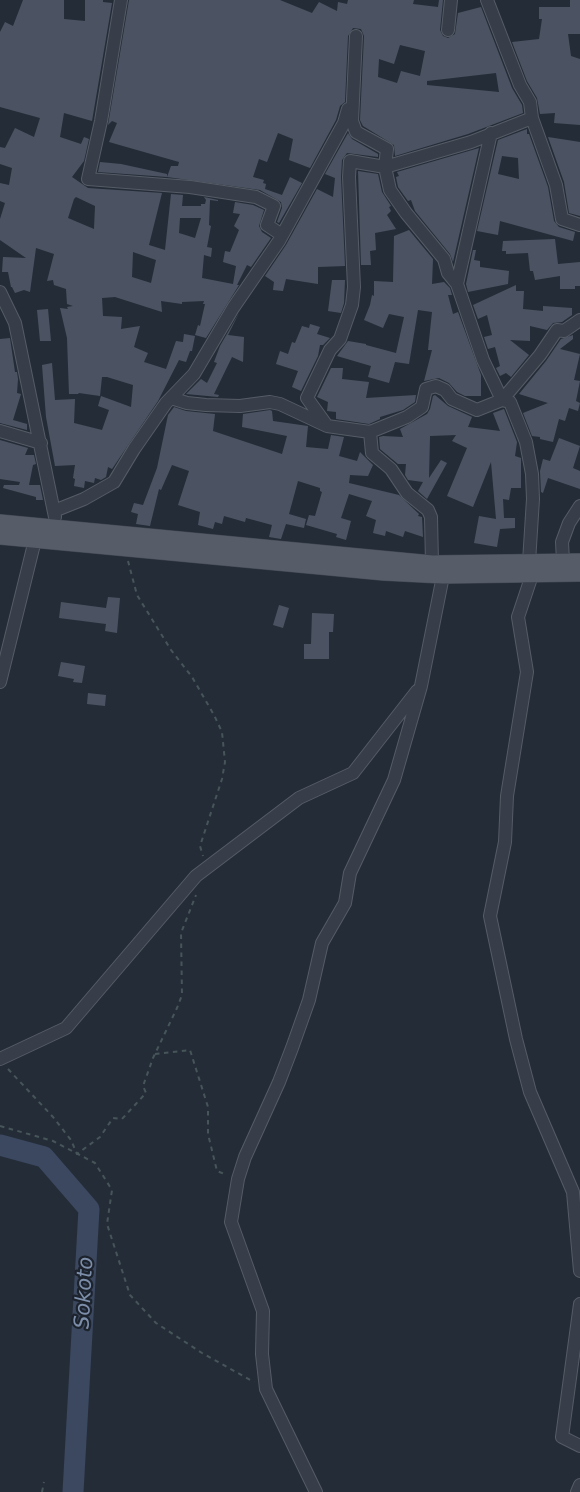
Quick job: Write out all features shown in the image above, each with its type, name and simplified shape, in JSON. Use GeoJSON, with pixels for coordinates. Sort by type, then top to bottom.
{"type":"FeatureCollection","features":[{"type":"Feature","properties":{"kind":"main road"},"geometry":{"type":"LineString","coordinates":[[0,522],[125,549],[384,573],[443,576],[530,568],[563,561],[580,561]]}},
{"type":"Feature","properties":{"kind":"main road"},"geometry":{"type":"LineString","coordinates":[[0,537],[35,540],[58,535],[432,563],[530,568],[580,574]]}},
{"type":"Feature","properties":{"kind":"street"},"geometry":{"type":"LineString","coordinates":[[121,0],[101,121],[88,179],[190,187],[256,197],[274,206],[267,225],[282,235]]}},
{"type":"Feature","properties":{"kind":"street"},"geometry":{"type":"LineString","coordinates":[[448,30],[451,0]]}},
{"type":"Feature","properties":{"kind":"street"},"geometry":{"type":"LineString","coordinates":[[487,0],[520,85],[530,102],[532,118],[556,185],[562,219],[580,225]]}},
{"type":"Feature","properties":{"kind":"street"},"geometry":{"type":"LineString","coordinates":[[356,36],[352,121],[356,132],[387,149],[385,167],[390,190],[444,259],[448,273],[457,284],[483,360],[502,400]]}},
{"type":"Feature","properties":{"kind":"street"},"geometry":{"type":"LineString","coordinates":[[54,511],[84,499],[114,482],[134,449],[171,398],[194,374],[233,308],[279,241],[344,123],[354,91]]}},
{"type":"Feature","properties":{"kind":"street"},"geometry":{"type":"LineString","coordinates":[[327,426],[308,398],[330,350],[340,339],[352,305],[354,287],[350,161],[385,167],[471,142],[532,118]]}},
{"type":"Feature","properties":{"kind":"street"},"geometry":{"type":"LineString","coordinates":[[457,284],[491,133]]}},
{"type":"Feature","properties":{"kind":"street"},"geometry":{"type":"LineString","coordinates":[[0,292],[15,323],[58,535]]}},
{"type":"Feature","properties":{"kind":"street"},"geometry":{"type":"LineString","coordinates":[[171,398],[206,405],[240,406],[270,402],[280,404],[327,426],[370,432],[407,417],[422,407],[426,389],[436,386],[445,390],[452,399],[477,410],[502,400],[540,355],[557,330],[564,331],[580,320]]}},
{"type":"Feature","properties":{"kind":"street"},"geometry":{"type":"LineString","coordinates":[[502,400],[510,402],[526,442],[532,474],[533,499],[530,568],[518,617],[527,672],[507,796],[505,842],[490,916],[516,1039],[530,1092],[573,1192],[580,1271]]}},
{"type":"Feature","properties":{"kind":"street"},"geometry":{"type":"LineString","coordinates":[[0,431],[41,443]]}},
{"type":"Feature","properties":{"kind":"street"},"geometry":{"type":"LineString","coordinates":[[370,432],[372,453],[391,469],[407,493],[428,510],[431,517],[432,563]]}},
{"type":"Feature","properties":{"kind":"street"},"geometry":{"type":"LineString","coordinates":[[563,561],[562,542],[569,523],[580,506]]}},
{"type":"Feature","properties":{"kind":"street"},"geometry":{"type":"LineString","coordinates":[[0,682],[35,540]]}},
{"type":"Feature","properties":{"kind":"street"},"geometry":{"type":"LineString","coordinates":[[316,1492],[266,1389],[262,1354],[263,1311],[231,1222],[238,1179],[245,1157],[279,1082],[306,1010],[322,943],[345,903],[350,873],[394,780],[421,686],[443,576]]}},
{"type":"Feature","properties":{"kind":"street"},"geometry":{"type":"LineString","coordinates":[[2,1063],[66,1028],[196,876],[299,798],[353,773],[421,686]]}},
{"type":"Feature","properties":{"kind":"street"},"geometry":{"type":"LineString","coordinates":[[580,1304],[562,1437],[580,1446]]}},
{"type":"Feature","properties":{"kind":"street"},"geometry":{"type":"LineString","coordinates":[[577,1492],[580,1485]]}},
{"type":"Feature","properties":{"kind":"path"},"geometry":{"type":"LineString","coordinates":[[125,549],[136,595],[171,650],[192,677],[222,732],[225,762],[222,779],[200,846],[206,868]]}},
{"type":"Feature","properties":{"kind":"path"},"geometry":{"type":"LineString","coordinates":[[78,1154],[99,1137],[113,1118],[122,1119],[146,1093],[143,1086],[182,995],[181,933],[197,891]]}},
{"type":"Feature","properties":{"kind":"path"},"geometry":{"type":"LineString","coordinates":[[155,1054],[190,1050],[208,1107],[208,1134],[217,1171],[238,1179]]}},
{"type":"Feature","properties":{"kind":"path"},"geometry":{"type":"LineString","coordinates":[[2,1063],[53,1117],[71,1140],[78,1154]]}},
{"type":"Feature","properties":{"kind":"path"},"geometry":{"type":"LineString","coordinates":[[0,1126],[53,1142],[95,1163],[112,1190],[107,1224],[130,1295],[156,1323],[202,1353],[266,1389]]}},
{"type":"Feature","properties":{"kind":"path"},"geometry":{"type":"LineString","coordinates":[[42,1492],[44,1482]]}},
{"type":"Feature","properties":{"kind":"building"},"geometry":{"type":"Polygon","coordinates":[[[23,0],[64,0],[64,19],[85,21],[85,0],[103,0],[103,2],[112,3],[92,121],[64,113],[60,137],[81,144],[84,137],[89,139],[84,161],[72,177],[88,188],[162,193],[149,245],[165,250],[171,194],[183,195],[182,206],[201,206],[205,204],[204,197],[218,200],[210,200],[209,225],[211,226],[207,247],[212,248],[211,257],[204,255],[202,278],[233,284],[236,266],[223,262],[225,251],[230,252],[239,230],[234,226],[240,214],[233,213],[235,202],[253,205],[264,210],[259,226],[262,232],[271,238],[251,267],[247,265],[237,285],[239,285],[206,338],[195,335],[198,325],[200,326],[204,301],[182,302],[182,304],[161,301],[162,312],[115,297],[102,298],[103,316],[122,317],[121,329],[140,326],[134,347],[148,353],[144,362],[166,369],[176,341],[183,342],[184,334],[195,336],[192,351],[186,362],[179,360],[158,401],[112,469],[108,467],[106,477],[101,480],[95,478],[94,483],[85,481],[84,488],[74,486],[75,465],[55,466],[46,417],[42,365],[52,363],[55,400],[75,399],[74,423],[102,430],[109,410],[98,406],[101,396],[131,407],[133,385],[102,377],[100,396],[69,394],[67,338],[60,308],[68,309],[67,307],[73,306],[67,304],[66,289],[54,285],[53,280],[47,281],[54,254],[36,248],[30,292],[24,290],[15,293],[11,287],[8,272],[2,272],[3,257],[26,258],[0,240],[0,219],[5,203],[0,201],[0,183],[9,185],[12,168],[0,164],[0,147],[5,148],[15,128],[34,137],[40,118],[0,107],[0,32],[5,22],[13,26],[23,0]],[[76,197],[68,218],[94,229],[95,206],[76,197]],[[180,218],[179,233],[195,238],[201,218],[180,218]],[[133,252],[132,277],[151,283],[156,260],[133,252]]]}},
{"type":"Feature","properties":{"kind":"building"},"geometry":{"type":"Polygon","coordinates":[[[129,0],[280,0],[312,13],[319,2],[337,11],[338,2],[347,4],[348,0],[414,0],[413,4],[438,7],[439,0],[443,0],[440,30],[443,36],[448,38],[455,34],[458,13],[481,7],[512,88],[522,105],[523,113],[468,134],[395,156],[394,145],[363,126],[360,120],[364,36],[361,29],[353,28],[348,36],[345,102],[340,106],[336,120],[310,168],[289,160],[293,139],[278,133],[267,162],[259,159],[253,177],[264,180],[265,189],[282,195],[290,177],[302,183],[279,223],[277,222],[282,208],[281,202],[260,190],[167,177],[171,166],[178,166],[179,162],[109,142],[117,123],[112,121],[108,125],[129,0]],[[400,45],[394,64],[379,59],[378,77],[397,83],[401,71],[420,76],[425,51],[400,45]],[[496,73],[427,81],[427,85],[499,92],[496,73]]]}},
{"type":"Feature","properties":{"kind":"building"},"geometry":{"type":"Polygon","coordinates":[[[570,0],[580,0],[580,34],[568,34],[571,56],[580,59],[580,125],[554,123],[555,113],[540,114],[537,98],[527,81],[512,42],[539,39],[542,19],[539,19],[539,7],[570,7],[570,0]]]}},
{"type":"Feature","properties":{"kind":"building"},"geometry":{"type":"Polygon","coordinates":[[[527,129],[548,187],[554,221],[559,227],[575,232],[573,241],[500,221],[498,235],[477,231],[498,140],[527,129]],[[502,156],[498,174],[519,179],[518,158],[502,156]]]}},
{"type":"Feature","properties":{"kind":"building"},"geometry":{"type":"Polygon","coordinates":[[[348,133],[352,139],[378,154],[378,157],[347,153],[342,160],[345,266],[318,267],[318,284],[286,279],[283,291],[273,290],[274,282],[265,276],[286,245],[317,189],[333,197],[335,178],[325,174],[348,133]]]}},
{"type":"Feature","properties":{"kind":"building"},"geometry":{"type":"Polygon","coordinates":[[[548,137],[580,142],[580,216],[569,213],[564,182],[548,137]]]}},
{"type":"Feature","properties":{"kind":"building"},"geometry":{"type":"Polygon","coordinates":[[[479,148],[453,262],[450,254],[415,211],[411,200],[408,201],[398,187],[397,172],[479,148]]]}},
{"type":"Feature","properties":{"kind":"building"},"geometry":{"type":"Polygon","coordinates":[[[100,162],[167,174],[167,177],[98,172],[100,162]]]}},
{"type":"Feature","properties":{"kind":"building"},"geometry":{"type":"Polygon","coordinates":[[[358,171],[378,174],[382,192],[391,206],[389,207],[391,211],[387,215],[396,229],[375,233],[376,250],[370,251],[371,265],[361,265],[358,171]]]}},
{"type":"Feature","properties":{"kind":"building"},"geometry":{"type":"Polygon","coordinates":[[[409,230],[433,259],[432,284],[444,282],[450,288],[452,295],[448,295],[453,314],[458,312],[481,375],[481,396],[465,396],[439,378],[424,381],[432,350],[428,350],[432,312],[418,310],[409,364],[395,362],[389,383],[368,377],[371,366],[337,356],[348,341],[396,353],[404,317],[389,314],[383,328],[364,320],[372,295],[374,296],[374,281],[393,282],[394,236],[409,230]]]}},
{"type":"Feature","properties":{"kind":"building"},"geometry":{"type":"Polygon","coordinates":[[[555,239],[558,264],[580,262],[580,286],[575,286],[575,289],[560,289],[560,276],[535,280],[533,271],[530,271],[528,253],[506,254],[506,251],[502,251],[503,241],[555,239]]]}},
{"type":"Feature","properties":{"kind":"building"},"geometry":{"type":"Polygon","coordinates":[[[473,250],[476,250],[474,260],[480,261],[480,267],[509,271],[508,284],[468,292],[466,284],[473,250]]]}},
{"type":"Feature","properties":{"kind":"building"},"geometry":{"type":"Polygon","coordinates":[[[332,280],[345,280],[341,313],[328,311],[332,280]]]}},
{"type":"Feature","properties":{"kind":"building"},"geometry":{"type":"Polygon","coordinates":[[[516,285],[516,291],[524,291],[523,309],[543,311],[543,306],[572,308],[572,315],[562,322],[553,323],[547,330],[530,326],[530,341],[510,340],[529,355],[511,377],[506,373],[500,376],[496,368],[500,366],[495,347],[488,349],[484,337],[492,335],[487,315],[478,319],[473,305],[516,285]]]}},
{"type":"Feature","properties":{"kind":"building"},"geometry":{"type":"Polygon","coordinates":[[[48,309],[51,341],[40,341],[37,310],[48,309]]]}},
{"type":"Feature","properties":{"kind":"building"},"geometry":{"type":"Polygon","coordinates":[[[239,313],[228,335],[244,337],[243,362],[232,357],[214,394],[219,395],[218,397],[186,394],[201,379],[207,383],[217,363],[214,362],[220,346],[239,313]]]}},
{"type":"Feature","properties":{"kind":"building"},"geometry":{"type":"Polygon","coordinates":[[[310,324],[320,327],[317,334],[330,338],[320,345],[318,356],[301,391],[292,387],[298,371],[276,364],[280,351],[288,354],[302,326],[309,328],[310,324]]]}},
{"type":"Feature","properties":{"kind":"building"},"geometry":{"type":"Polygon","coordinates":[[[573,335],[573,339],[560,349],[580,354],[574,380],[580,381],[576,401],[580,403],[578,411],[569,408],[565,421],[559,419],[553,442],[540,439],[540,437],[532,436],[523,413],[548,403],[519,394],[561,339],[573,335]]]}},
{"type":"Feature","properties":{"kind":"building"},"geometry":{"type":"Polygon","coordinates":[[[10,338],[18,379],[17,393],[21,394],[13,420],[27,424],[27,430],[0,423],[0,339],[10,338]]]}},
{"type":"Feature","properties":{"kind":"building"},"geometry":{"type":"Polygon","coordinates":[[[331,368],[343,368],[342,379],[369,382],[366,398],[416,395],[415,402],[403,410],[380,417],[369,424],[336,419],[336,412],[327,411],[328,402],[317,397],[331,368]]]}},
{"type":"Feature","properties":{"kind":"building"},"geometry":{"type":"Polygon","coordinates":[[[435,395],[448,406],[472,417],[468,427],[500,431],[493,413],[504,409],[517,442],[515,456],[521,458],[521,488],[511,488],[509,500],[503,499],[504,518],[515,518],[515,528],[500,529],[497,547],[474,543],[479,516],[496,519],[491,462],[473,507],[447,496],[467,448],[452,441],[456,435],[430,436],[429,478],[441,460],[447,463],[427,499],[418,491],[423,482],[408,480],[405,475],[406,464],[398,464],[380,449],[379,437],[403,437],[400,429],[427,414],[435,395]]]}},
{"type":"Feature","properties":{"kind":"building"},"geometry":{"type":"Polygon","coordinates":[[[174,407],[186,411],[215,414],[213,431],[282,454],[287,436],[242,427],[243,414],[270,410],[273,421],[308,426],[306,447],[328,449],[331,435],[344,437],[339,456],[357,461],[360,452],[373,465],[368,476],[350,475],[349,483],[399,495],[419,514],[418,516],[422,517],[423,537],[405,531],[403,537],[386,531],[385,536],[373,533],[376,520],[366,516],[372,501],[349,494],[341,518],[351,521],[346,540],[336,537],[337,534],[306,525],[309,515],[315,516],[322,492],[320,488],[298,481],[289,514],[306,519],[304,528],[286,524],[281,539],[269,537],[272,525],[246,518],[245,522],[224,516],[222,524],[215,522],[213,529],[198,525],[200,512],[178,505],[189,471],[172,465],[161,490],[159,489],[150,526],[136,524],[138,514],[131,512],[134,503],[143,505],[157,468],[168,415],[174,407]]]}},
{"type":"Feature","properties":{"kind":"building"},"geometry":{"type":"Polygon","coordinates":[[[559,438],[580,446],[573,468],[580,471],[580,489],[548,478],[543,493],[541,492],[540,471],[543,459],[550,461],[559,438]]]}},
{"type":"Feature","properties":{"kind":"building"},"geometry":{"type":"Polygon","coordinates":[[[0,440],[28,448],[25,455],[34,455],[36,464],[33,465],[29,485],[40,485],[43,500],[36,500],[36,497],[3,488],[4,485],[19,485],[20,482],[0,479],[0,440]]]}},
{"type":"Feature","properties":{"kind":"building"},"geometry":{"type":"Polygon","coordinates":[[[108,597],[120,598],[117,633],[105,631],[106,624],[59,618],[61,602],[106,608],[108,597]]]}},
{"type":"Feature","properties":{"kind":"building"},"geometry":{"type":"Polygon","coordinates":[[[279,605],[289,608],[283,628],[273,625],[279,605]]]}},
{"type":"Feature","properties":{"kind":"building"},"geometry":{"type":"Polygon","coordinates":[[[312,613],[334,614],[333,632],[329,632],[329,659],[304,659],[304,644],[311,644],[312,613]]]}},
{"type":"Feature","properties":{"kind":"building"},"geometry":{"type":"Polygon","coordinates":[[[61,662],[85,666],[82,683],[58,676],[61,662]]]}},
{"type":"Feature","properties":{"kind":"building"},"geometry":{"type":"Polygon","coordinates":[[[88,693],[106,695],[105,706],[87,704],[88,693]]]}},
{"type":"Feature","properties":{"kind":"waterway","name":"Sokoto"},"geometry":{"type":"LineString","coordinates":[[0,1145],[44,1157],[89,1209],[73,1492]]}}]}
